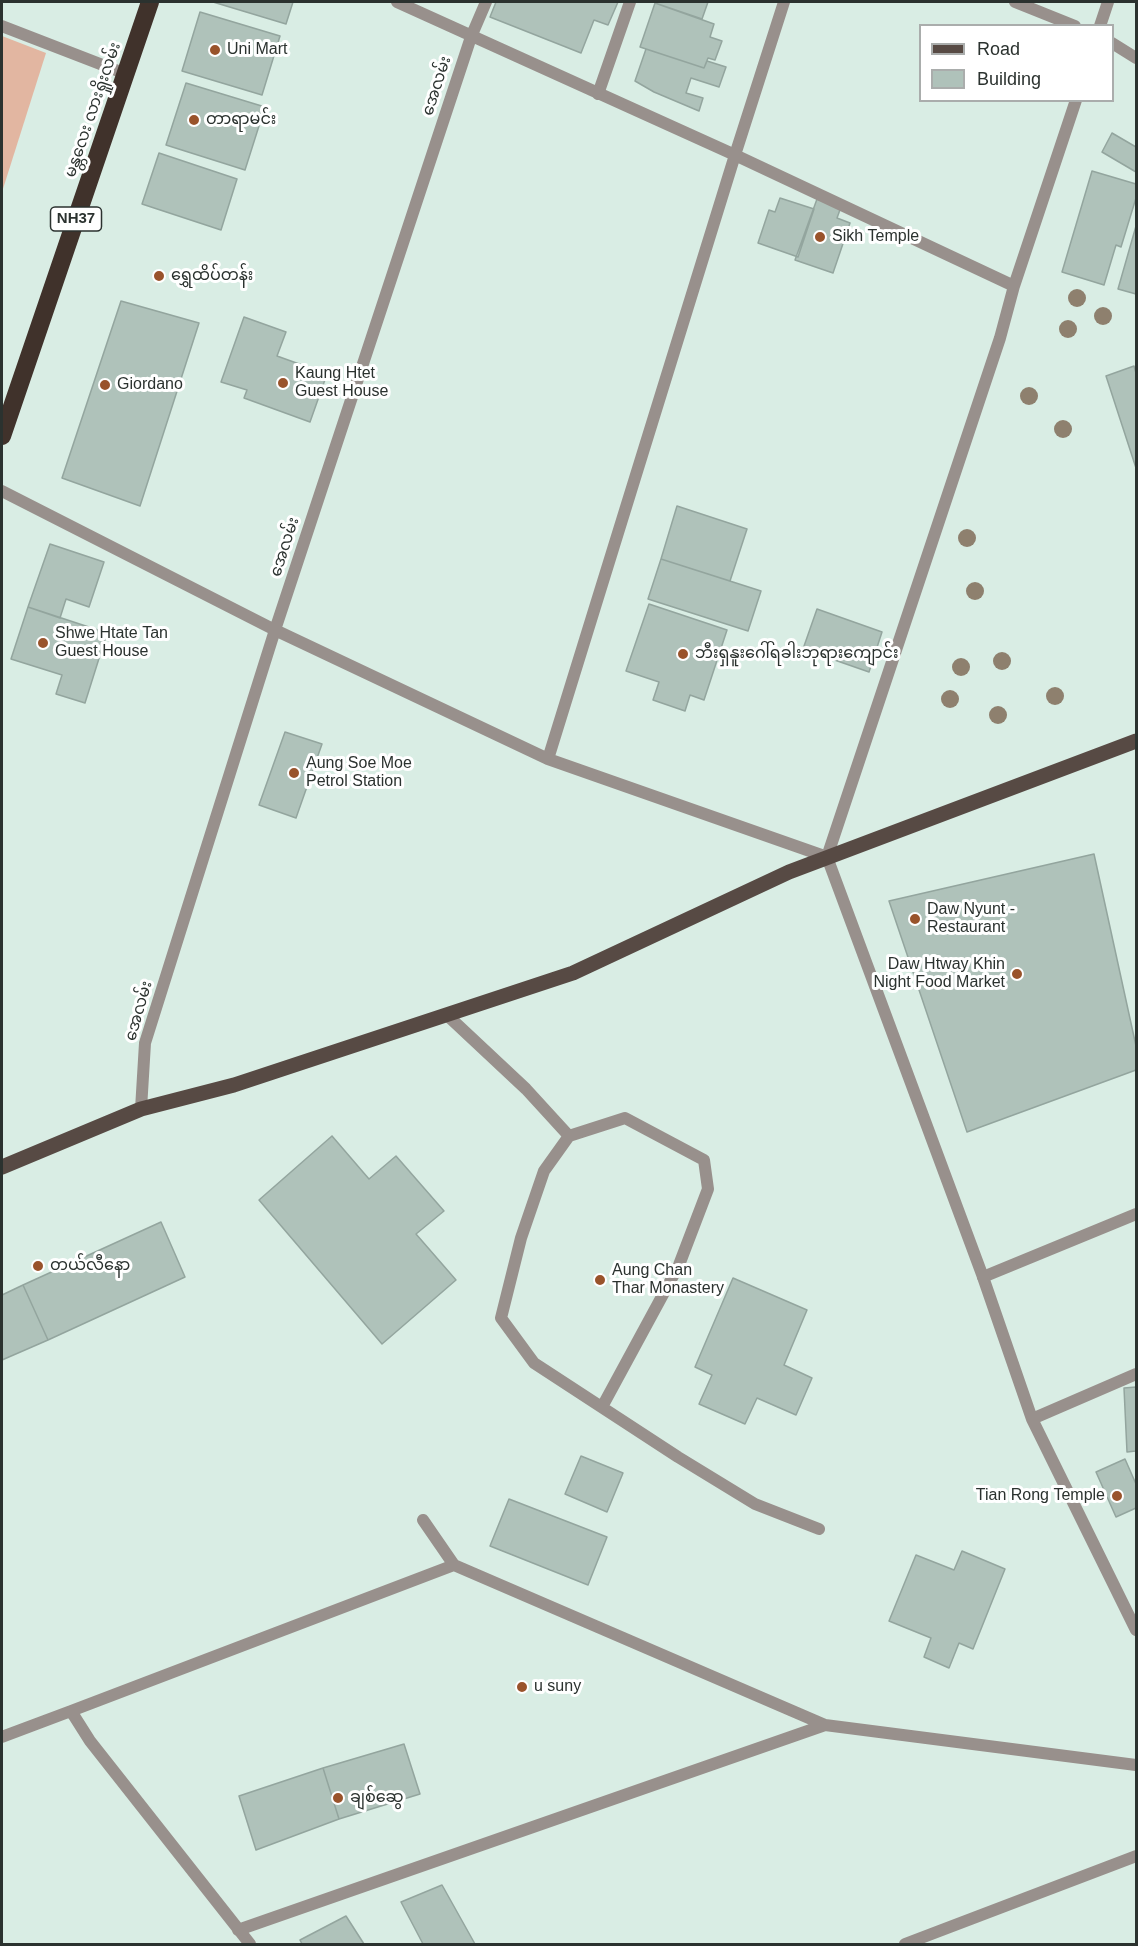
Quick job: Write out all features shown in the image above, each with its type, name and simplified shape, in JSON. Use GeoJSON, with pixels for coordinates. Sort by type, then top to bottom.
{"type":"FeatureCollection","features":[{"type":"Feature","properties":{"kind":"highway","name":"မန္တလေး လားရှိုးလမ်း"},"geometry":{"type":"LineString","coordinates":[[2,435],[6,406],[150,2]]}},
{"type":"Feature","properties":{"kind":"main road"},"geometry":{"type":"LineString","coordinates":[[2,1167],[141,1109],[234,1085],[573,973],[789,872],[1137,741]]}},
{"type":"Feature","properties":{"kind":"street"},"geometry":{"type":"LineString","coordinates":[[397,2],[735,155],[1014,286]]}},
{"type":"Feature","properties":{"kind":"street","name":"အေလမ်း"},"geometry":{"type":"LineString","coordinates":[[141,1109],[145,1043],[275,630],[471,37],[486,2]]}},
{"type":"Feature","properties":{"kind":"street"},"geometry":{"type":"LineString","coordinates":[[598,94],[630,2]]}},
{"type":"Feature","properties":{"kind":"street"},"geometry":{"type":"LineString","coordinates":[[549,759],[784,2]]}},
{"type":"Feature","properties":{"kind":"street"},"geometry":{"type":"LineString","coordinates":[[1016,2],[1070,24]]}},
{"type":"Feature","properties":{"kind":"street"},"geometry":{"type":"LineString","coordinates":[[1101,24],[1108,2]]}},
{"type":"Feature","properties":{"kind":"street"},"geometry":{"type":"LineString","coordinates":[[2,26],[126,74]]}},
{"type":"Feature","properties":{"kind":"street"},"geometry":{"type":"LineString","coordinates":[[1114,45],[1137,58]]}},
{"type":"Feature","properties":{"kind":"street"},"geometry":{"type":"LineString","coordinates":[[1075,102],[1014,286],[1000,338],[827,857],[1032,1419],[1135,1624]]}},
{"type":"Feature","properties":{"kind":"street"},"geometry":{"type":"LineString","coordinates":[[2,491],[275,630],[549,759],[827,857]]}},
{"type":"Feature","properties":{"kind":"street"},"geometry":{"type":"LineString","coordinates":[[447,1015],[526,1089],[569,1136]]}},
{"type":"Feature","properties":{"kind":"street"},"geometry":{"type":"LineString","coordinates":[[602,1407],[679,1265],[708,1189],[704,1160],[625,1118],[569,1136],[544,1172],[521,1238],[501,1318],[534,1363],[602,1407],[755,1504],[819,1529]]}},
{"type":"Feature","properties":{"kind":"street"},"geometry":{"type":"LineString","coordinates":[[982,1277],[1137,1214]]}},
{"type":"Feature","properties":{"kind":"street"},"geometry":{"type":"LineString","coordinates":[[1032,1419],[1137,1374]]}},
{"type":"Feature","properties":{"kind":"street"},"geometry":{"type":"LineString","coordinates":[[423,1520],[454,1565],[825,1725],[1137,1765]]}},
{"type":"Feature","properties":{"kind":"street"},"geometry":{"type":"LineString","coordinates":[[2,1737],[454,1565]]}},
{"type":"Feature","properties":{"kind":"street"},"geometry":{"type":"LineString","coordinates":[[71,1711],[90,1741],[250,1944]]}},
{"type":"Feature","properties":{"kind":"street"},"geometry":{"type":"LineString","coordinates":[[238,1930],[825,1725]]}},
{"type":"Feature","properties":{"kind":"street"},"geometry":{"type":"LineString","coordinates":[[905,1944],[1137,1856]]}},
{"type":"Feature","properties":{"kind":"shaded area"},"geometry":{"type":"Polygon","coordinates":[[[2,36],[46,53],[2,192],[2,36]]]}},
{"type":"Feature","properties":{"kind":"building"},"geometry":{"type":"Polygon","coordinates":[[[213,2],[293,2],[286,24],[213,2]]]}},
{"type":"Feature","properties":{"kind":"building"},"geometry":{"type":"Polygon","coordinates":[[[496,2],[618,2],[608,25],[594,20],[581,53],[490,17],[496,2]]]}},
{"type":"Feature","properties":{"kind":"building"},"geometry":{"type":"Polygon","coordinates":[[[656,2],[708,2],[702,19],[656,2]]]}},
{"type":"Feature","properties":{"kind":"building"},"geometry":{"type":"Polygon","coordinates":[[[655,3],[714,24],[710,37],[722,41],[715,60],[708,58],[704,68],[640,47],[655,3]]]}},
{"type":"Feature","properties":{"kind":"building"},"geometry":{"type":"Polygon","coordinates":[[[200,12],[280,36],[262,95],[182,71],[200,12]]]}},
{"type":"Feature","properties":{"kind":"building"},"geometry":{"type":"Polygon","coordinates":[[[646,49],[704,68],[707,61],[726,67],[719,87],[691,78],[686,93],[703,98],[699,111],[654,92],[635,81],[646,49]]]}},
{"type":"Feature","properties":{"kind":"building"},"geometry":{"type":"Polygon","coordinates":[[[186,83],[265,107],[245,170],[166,145],[186,83]]]}},
{"type":"Feature","properties":{"kind":"building"},"geometry":{"type":"Polygon","coordinates":[[[1112,133],[1136,147],[1136,172],[1102,152],[1112,133]]]}},
{"type":"Feature","properties":{"kind":"building"},"geometry":{"type":"Polygon","coordinates":[[[159,153],[237,179],[221,230],[142,204],[159,153]]]}},
{"type":"Feature","properties":{"kind":"building"},"geometry":{"type":"Polygon","coordinates":[[[1092,171],[1136,184],[1136,198],[1121,247],[1116,245],[1104,285],[1062,272],[1092,171]]]}},
{"type":"Feature","properties":{"kind":"building"},"geometry":{"type":"Polygon","coordinates":[[[780,198],[814,209],[798,257],[758,243],[769,210],[775,212],[780,198]]]}},
{"type":"Feature","properties":{"kind":"building"},"geometry":{"type":"Polygon","coordinates":[[[817,199],[841,207],[837,218],[850,223],[833,273],[795,260],[817,199]]]}},
{"type":"Feature","properties":{"kind":"building"},"geometry":{"type":"Polygon","coordinates":[[[1136,226],[1136,294],[1118,289],[1136,226]]]}},
{"type":"Feature","properties":{"kind":"building"},"geometry":{"type":"Polygon","coordinates":[[[121,301],[199,323],[140,506],[62,478],[121,301]]]}},
{"type":"Feature","properties":{"kind":"building"},"geometry":{"type":"Polygon","coordinates":[[[244,317],[286,332],[277,356],[327,374],[310,422],[244,398],[247,390],[221,382],[244,317]]]}},
{"type":"Feature","properties":{"kind":"building"},"geometry":{"type":"Polygon","coordinates":[[[1134,366],[1136,373],[1136,468],[1106,376],[1134,366]]]}},
{"type":"Feature","properties":{"kind":"building"},"geometry":{"type":"Polygon","coordinates":[[[677,506],[747,529],[730,581],[661,559],[677,506]]]}},
{"type":"Feature","properties":{"kind":"building"},"geometry":{"type":"Polygon","coordinates":[[[50,544],[104,562],[89,607],[66,599],[60,618],[28,607],[50,544]]]}},
{"type":"Feature","properties":{"kind":"building"},"geometry":{"type":"Polygon","coordinates":[[[661,559],[761,591],[748,631],[648,599],[661,559]]]}},
{"type":"Feature","properties":{"kind":"building"},"geometry":{"type":"Polygon","coordinates":[[[649,604],[727,630],[704,700],[690,695],[685,711],[653,700],[659,682],[626,671],[649,604]]]}},
{"type":"Feature","properties":{"kind":"building"},"geometry":{"type":"Polygon","coordinates":[[[28,607],[107,633],[85,703],[56,694],[62,675],[11,659],[28,607]]]}},
{"type":"Feature","properties":{"kind":"building"},"geometry":{"type":"Polygon","coordinates":[[[817,609],[882,632],[869,672],[803,649],[817,609]]]}},
{"type":"Feature","properties":{"kind":"building"},"geometry":{"type":"Polygon","coordinates":[[[285,732],[322,744],[296,818],[259,805],[285,732]]]}},
{"type":"Feature","properties":{"kind":"building","name":"Daw Htway Khin Night Food Market"},"geometry":{"type":"Polygon","coordinates":[[[1094,854],[1136,1046],[1136,1070],[967,1132],[889,901],[1094,854]]]}},
{"type":"Feature","properties":{"kind":"building"},"geometry":{"type":"Polygon","coordinates":[[[332,1136],[369,1179],[396,1156],[444,1211],[416,1234],[456,1280],[382,1344],[259,1200],[332,1136]]]}},
{"type":"Feature","properties":{"kind":"building"},"geometry":{"type":"Polygon","coordinates":[[[161,1222],[185,1277],[48,1340],[23,1285],[161,1222]]]}},
{"type":"Feature","properties":{"kind":"building"},"geometry":{"type":"Polygon","coordinates":[[[733,1278],[807,1310],[784,1365],[812,1378],[796,1415],[757,1398],[745,1424],[699,1404],[712,1375],[695,1367],[733,1278]]]}},
{"type":"Feature","properties":{"kind":"building"},"geometry":{"type":"Polygon","coordinates":[[[23,1285],[48,1340],[2,1360],[2,1295],[23,1285]]]}},
{"type":"Feature","properties":{"kind":"building"},"geometry":{"type":"Polygon","coordinates":[[[1136,1387],[1136,1451],[1127,1452],[1124,1388],[1136,1387]]]}},
{"type":"Feature","properties":{"kind":"building"},"geometry":{"type":"Polygon","coordinates":[[[581,1456],[623,1473],[607,1512],[565,1494],[581,1456]]]}},
{"type":"Feature","properties":{"kind":"building"},"geometry":{"type":"Polygon","coordinates":[[[1125,1459],[1136,1484],[1136,1508],[1116,1517],[1096,1472],[1125,1459]]]}},
{"type":"Feature","properties":{"kind":"building"},"geometry":{"type":"Polygon","coordinates":[[[509,1499],[607,1537],[588,1585],[490,1546],[509,1499]]]}},
{"type":"Feature","properties":{"kind":"building"},"geometry":{"type":"Polygon","coordinates":[[[962,1551],[1005,1569],[973,1649],[959,1643],[949,1668],[924,1657],[931,1638],[889,1621],[916,1555],[954,1570],[962,1551]]]}},
{"type":"Feature","properties":{"kind":"building"},"geometry":{"type":"Polygon","coordinates":[[[404,1744],[420,1794],[339,1819],[323,1768],[404,1744]]]}},
{"type":"Feature","properties":{"kind":"building"},"geometry":{"type":"Polygon","coordinates":[[[323,1768],[339,1819],[256,1850],[239,1796],[323,1768]]]}},
{"type":"Feature","properties":{"kind":"building"},"geometry":{"type":"Polygon","coordinates":[[[442,1885],[475,1944],[423,1944],[401,1902],[442,1885]]]}},
{"type":"Feature","properties":{"kind":"building"},"geometry":{"type":"Polygon","coordinates":[[[346,1916],[364,1944],[302,1944],[300,1940],[346,1916]]]}},
{"type":"Feature","properties":{"kind":"place","name":"Uni Mart"},"geometry":{"type":"Point","coordinates":[215,50]}},
{"type":"Feature","properties":{"kind":"place","name":"တာရာမင်း"},"geometry":{"type":"Point","coordinates":[194,120]}},
{"type":"Feature","properties":{"kind":"place","name":"Sikh Temple"},"geometry":{"type":"Point","coordinates":[820,237]}},
{"type":"Feature","properties":{"kind":"place","name":"ရွှေထိပ်တန်း"},"geometry":{"type":"Point","coordinates":[159,276]}},
{"type":"Feature","properties":{"kind":"place","name":"Kaung Htet Guest House"},"geometry":{"type":"Point","coordinates":[283,383]}},
{"type":"Feature","properties":{"kind":"place","name":"Giordano"},"geometry":{"type":"Point","coordinates":[105,385]}},
{"type":"Feature","properties":{"kind":"place","name":"Shwe Htate Tan Guest House"},"geometry":{"type":"Point","coordinates":[43,643]}},
{"type":"Feature","properties":{"kind":"place","name":"ဘီးရှနူးဂေါ်ရခါးဘုရားကျောင်း"},"geometry":{"type":"Point","coordinates":[683,654]}},
{"type":"Feature","properties":{"kind":"place","name":"Aung Soe Moe Petrol Station"},"geometry":{"type":"Point","coordinates":[294,773]}},
{"type":"Feature","properties":{"kind":"place","name":"Daw Nyunt - Restaurant"},"geometry":{"type":"Point","coordinates":[915,919]}},
{"type":"Feature","properties":{"kind":"place","name":"Daw Htway Khin Night Food Market"},"geometry":{"type":"Point","coordinates":[1017,974]}},
{"type":"Feature","properties":{"kind":"place","name":"တယ်လီနော"},"geometry":{"type":"Point","coordinates":[38,1266]}},
{"type":"Feature","properties":{"kind":"place","name":"Aung Chan Thar Monastery"},"geometry":{"type":"Point","coordinates":[600,1280]}},
{"type":"Feature","properties":{"kind":"place","name":"Tian Rong Temple"},"geometry":{"type":"Point","coordinates":[1117,1496]}},
{"type":"Feature","properties":{"kind":"place","name":"u suny"},"geometry":{"type":"Point","coordinates":[522,1687]}},
{"type":"Feature","properties":{"kind":"place","name":"ချစ်ဆွေ"},"geometry":{"type":"Point","coordinates":[338,1798]}}]}
